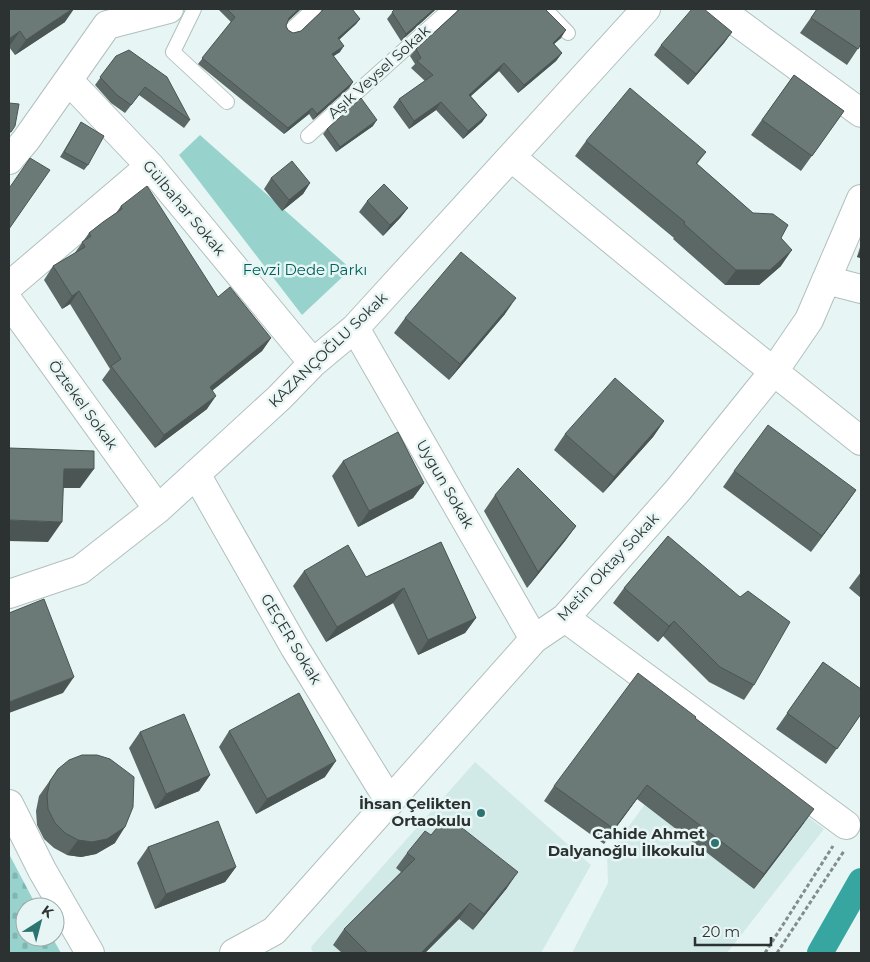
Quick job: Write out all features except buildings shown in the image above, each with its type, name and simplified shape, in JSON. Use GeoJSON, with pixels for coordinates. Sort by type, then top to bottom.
{"type":"FeatureCollection","features":[{"type":"Feature","properties":{"kind":"street"},"geometry":{"type":"LineString","coordinates":[[9,160],[69,81],[102,17],[169,9]]}},
{"type":"Feature","properties":{"kind":"street","name":"KAZANÇOĞLU Sokak"},"geometry":{"type":"LineString","coordinates":[[9,594],[80,570],[158,509],[279,398],[314,363],[355,328],[469,206],[646,9]]}},
{"type":"Feature","properties":{"kind":"street"},"geometry":{"type":"LineString","coordinates":[[719,9],[861,113]]}},
{"type":"Feature","properties":{"kind":"street","name":"Gülbahar Sokak"},"geometry":{"type":"LineString","coordinates":[[69,81],[150,166],[314,363]]}},
{"type":"Feature","properties":{"kind":"street"},"geometry":{"type":"LineString","coordinates":[[511,158],[861,441]]}},
{"type":"Feature","properties":{"kind":"street"},"geometry":{"type":"LineString","coordinates":[[9,286],[150,166]]}},
{"type":"Feature","properties":{"kind":"street","name":"Metin Oktay Sokak"},"geometry":{"type":"LineString","coordinates":[[234,953],[273,946],[390,802],[534,639],[565,618],[679,489],[774,371],[809,320],[861,199]]}},
{"type":"Feature","properties":{"kind":"street"},"geometry":{"type":"LineString","coordinates":[[826,280],[861,289]]}},
{"type":"Feature","properties":{"kind":"street","name":"Öztekel Sokak"},"geometry":{"type":"LineString","coordinates":[[9,302],[158,509]]}},
{"type":"Feature","properties":{"kind":"street","name":"Uygun Sokak"},"geometry":{"type":"LineString","coordinates":[[355,328],[534,639]]}},
{"type":"Feature","properties":{"kind":"street","name":"GEÇER Sokak"},"geometry":{"type":"LineString","coordinates":[[196,474],[295,648],[390,802]]}},
{"type":"Feature","properties":{"kind":"street"},"geometry":{"type":"LineString","coordinates":[[565,618],[847,835]]}},
{"type":"Feature","properties":{"kind":"street"},"geometry":{"type":"LineString","coordinates":[[9,804],[42,870],[90,953]]}},
{"type":"Feature","properties":{"kind":"lane"},"geometry":{"type":"LineString","coordinates":[[194,9],[173,52],[227,102]]}},
{"type":"Feature","properties":{"kind":"lane"},"geometry":{"type":"LineString","coordinates":[[291,30],[314,9]]}},
{"type":"Feature","properties":{"kind":"lane","name":"Aşık Veysel Sokak"},"geometry":{"type":"LineString","coordinates":[[308,136],[450,9]]}},
{"type":"Feature","properties":{"kind":"lane"},"geometry":{"type":"LineString","coordinates":[[545,9],[568,33]]}},
{"type":"Feature","properties":{"kind":"path"},"geometry":{"type":"LineString","coordinates":[[765,953],[847,835]]}},
{"type":"Feature","properties":{"kind":"path"},"geometry":{"type":"LineString","coordinates":[[777,953],[847,835]]}},
{"type":"Feature","properties":{"kind":"shaded area","name":"Cahide Ahmet Dalyanoğlu İlkokulu"},"geometry":{"type":"Polygon","coordinates":[[[697,733],[824,829],[727,953],[572,953],[608,883],[607,856],[697,733]]]}},
{"type":"Feature","properties":{"kind":"shaded area","name":"İhsan Çelikten Ortaokulu"},"geometry":{"type":"Polygon","coordinates":[[[475,762],[591,865],[541,953],[313,953],[311,947],[475,762]]]}},
{"type":"Feature","properties":{"kind":"green space","name":"Fevzi Dede Parkı"},"geometry":{"type":"Polygon","coordinates":[[[200,135],[351,269],[302,315],[179,155],[200,135]]]}},
{"type":"Feature","properties":{"kind":"green space"},"geometry":{"type":"Polygon","coordinates":[[[9,854],[32,897],[15,897],[15,947],[58,947],[61,953],[9,953],[9,854]]]}},
{"type":"Feature","properties":{"kind":"waterway"},"geometry":{"type":"LineString","coordinates":[[820,953],[861,881]]}},
{"type":"Feature","properties":{"kind":"place","name":"İhsan Çelikten Ortaokulu"},"geometry":{"type":"Point","coordinates":[481,813]}},
{"type":"Feature","properties":{"kind":"place","name":"Cahide Ahmet Dalyanoğlu İlkokulu"},"geometry":{"type":"Point","coordinates":[715,843]}}]}
